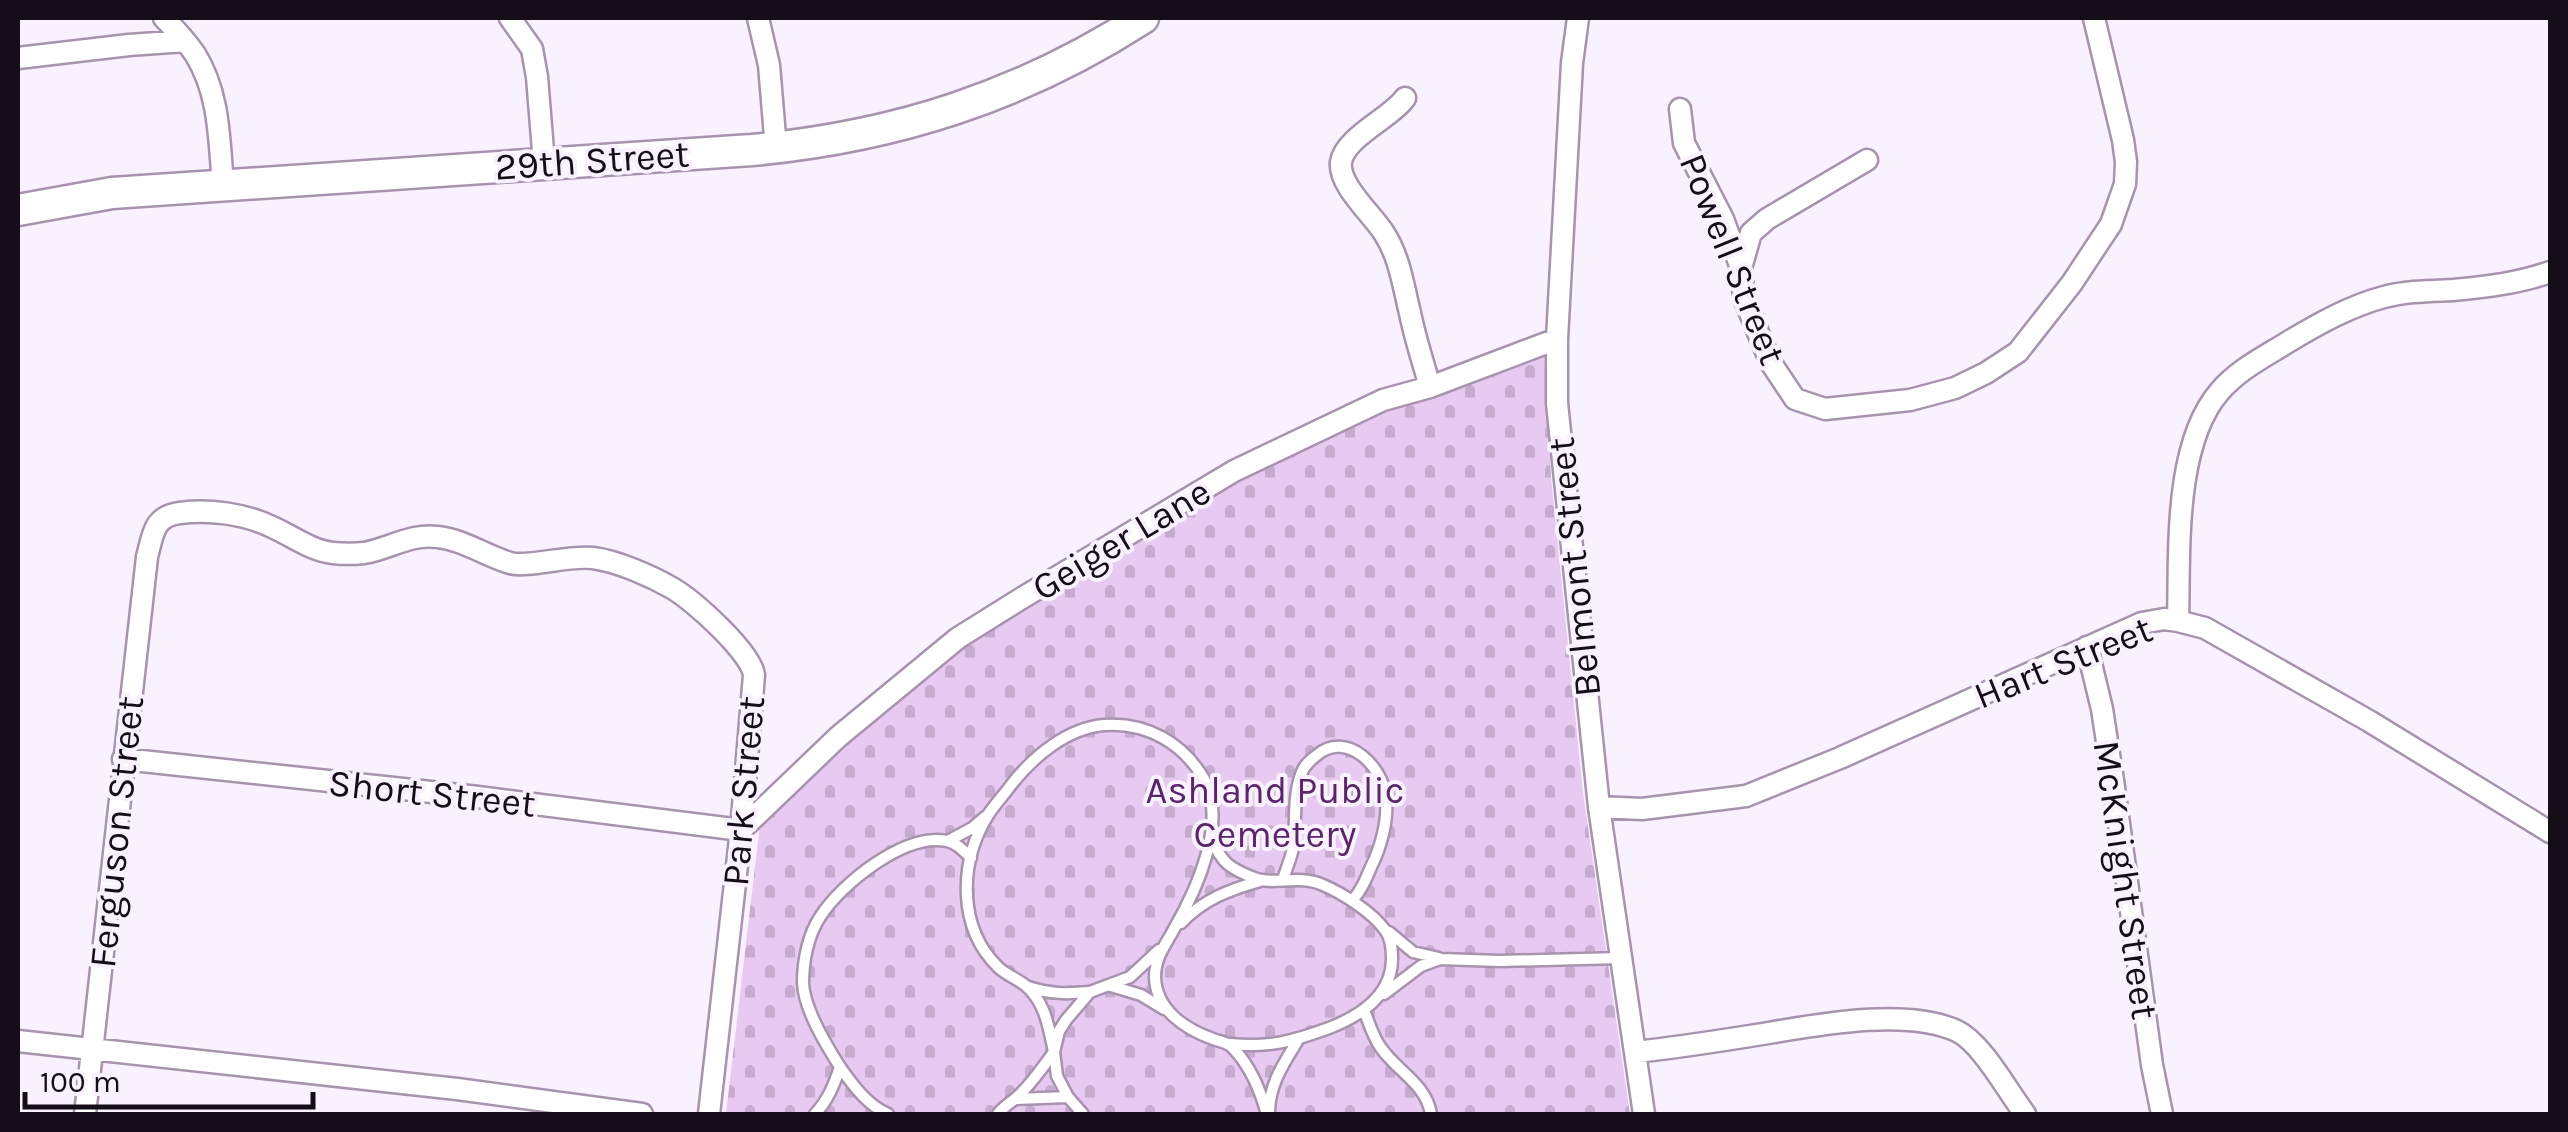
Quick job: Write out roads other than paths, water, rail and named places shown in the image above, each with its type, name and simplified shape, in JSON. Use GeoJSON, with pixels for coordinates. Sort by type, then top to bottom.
{"type":"FeatureCollection","features":[{"type":"Feature","properties":{"kind":"street"},"geometry":{"type":"LineString","coordinates":[[164,18],[185,41],[208,79],[215,104],[223,185]]}},
{"type":"Feature","properties":{"kind":"street"},"geometry":{"type":"LineString","coordinates":[[510,18],[532,49],[538,77],[544,164]]}},
{"type":"Feature","properties":{"kind":"street"},"geometry":{"type":"LineString","coordinates":[[758,18],[769,66],[776,148]]}},
{"type":"Feature","properties":{"kind":"street","name":"29th Street"},"geometry":{"type":"LineString","coordinates":[[18,210],[112,193],[776,148],[868,134],[966,106],[1041,75],[1142,18]]}},
{"type":"Feature","properties":{"kind":"street","name":"Belmont Street"},"geometry":{"type":"LineString","coordinates":[[1578,18],[1572,63],[1557,402],[1599,807],[1644,1114]]}},
{"type":"Feature","properties":{"kind":"street","name":"Powell Street"},"geometry":{"type":"LineString","coordinates":[[1680,109],[1684,143],[1723,219],[1741,268],[1744,298],[1771,363],[1795,399],[1824,409],[1910,400],[1954,388],[2018,352],[2072,283],[2111,224],[2125,184],[2126,162],[2094,18]]}},
{"type":"Feature","properties":{"kind":"street"},"geometry":{"type":"LineString","coordinates":[[18,58],[185,41]]}},
{"type":"Feature","properties":{"kind":"street"},"geometry":{"type":"LineString","coordinates":[[1405,98],[1346,151],[1342,173],[1384,233],[1400,264],[1430,387]]}},
{"type":"Feature","properties":{"kind":"street"},"geometry":{"type":"LineString","coordinates":[[1741,268],[1750,234],[1768,219],[1868,160]]}},
{"type":"Feature","properties":{"kind":"street"},"geometry":{"type":"LineString","coordinates":[[2178,620],[2180,520],[2190,444],[2220,390],[2248,366],[2328,319],[2384,297],[2518,282],[2550,272]]}},
{"type":"Feature","properties":{"kind":"street","name":"Geiger Lane"},"geometry":{"type":"LineString","coordinates":[[741,830],[838,737],[958,638],[1234,471],[1383,400],[1430,387],[1557,339]]}},
{"type":"Feature","properties":{"kind":"street","name":"Park Street"},"geometry":{"type":"LineString","coordinates":[[149,549],[155,525],[168,516],[206,512],[268,524],[329,553],[364,553],[409,538],[437,536],[477,548],[513,565],[568,557],[594,558],[617,563],[672,588],[732,640],[754,669],[741,830],[709,1114]]}},
{"type":"Feature","properties":{"kind":"street","name":"Ferguson Street"},"geometry":{"type":"LineString","coordinates":[[85,1114],[149,549]]}},
{"type":"Feature","properties":{"kind":"street","name":"Hart Street"},"geometry":{"type":"LineString","coordinates":[[1599,807],[1642,809],[1746,796],[1840,758],[2087,646],[2142,624],[2178,620],[2205,628],[2369,720],[2550,832]]}},
{"type":"Feature","properties":{"kind":"street","name":"McKnight Street"},"geometry":{"type":"LineString","coordinates":[[2087,646],[2102,709],[2162,1114]]}},
{"type":"Feature","properties":{"kind":"street","name":"Short Street"},"geometry":{"type":"LineString","coordinates":[[124,758],[741,830]]}},
{"type":"Feature","properties":{"kind":"street"},"geometry":{"type":"LineString","coordinates":[[1635,1052],[1821,1024],[1883,1019],[1920,1022],[1959,1032],[1986,1058],[2025,1114]]}},
{"type":"Feature","properties":{"kind":"street"},"geometry":{"type":"LineString","coordinates":[[18,1041],[457,1089],[564,1109],[642,1114]]}},
{"type":"Feature","properties":{"kind":"lane"},"geometry":{"type":"LineString","coordinates":[[948,841],[988,814],[1046,749],[1080,730],[1118,724],[1156,733],[1186,754],[1206,783],[1213,816],[1212,838],[1174,931]]}},
{"type":"Feature","properties":{"kind":"lane"},"geometry":{"type":"LineString","coordinates":[[1283,879],[1294,846],[1295,801],[1301,774],[1307,762],[1325,748],[1348,747],[1370,760],[1387,800],[1384,832],[1375,859],[1352,901]]}},
{"type":"Feature","properties":{"kind":"lane"},"geometry":{"type":"LineString","coordinates":[[988,814],[976,839],[968,874],[967,908],[978,942],[1000,969],[1028,987],[1047,993],[1090,992],[1130,977],[1192,911],[1209,900],[1226,890],[1283,879],[1322,884],[1352,901],[1412,952],[1440,958],[1500,961],[1621,958]]}},
{"type":"Feature","properties":{"kind":"lane"},"geometry":{"type":"LineString","coordinates":[[1212,838],[1226,865],[1260,881]]}},
{"type":"Feature","properties":{"kind":"lane"},"geometry":{"type":"LineString","coordinates":[[888,1114],[877,1110],[854,1087],[825,1044],[804,995],[803,980],[814,928],[842,889],[894,852],[931,840],[948,841],[971,858]]}},
{"type":"Feature","properties":{"kind":"lane"},"geometry":{"type":"LineString","coordinates":[[1384,994],[1392,970],[1387,931]]}},
{"type":"Feature","properties":{"kind":"lane"},"geometry":{"type":"LineString","coordinates":[[1159,950],[1155,978],[1168,1012]]}},
{"type":"Feature","properties":{"kind":"lane"},"geometry":{"type":"LineString","coordinates":[[1110,986],[1141,995],[1187,1028],[1231,1044],[1260,1047],[1298,1040],[1339,1024],[1364,1010],[1421,966],[1440,958]]}},
{"type":"Feature","properties":{"kind":"lane"},"geometry":{"type":"LineString","coordinates":[[1028,987],[1046,1014],[1057,1076],[1083,1114]]}},
{"type":"Feature","properties":{"kind":"lane"},"geometry":{"type":"LineString","coordinates":[[988,1114],[999,1112],[1035,1078],[1054,1052],[1059,1031],[1090,992]]}},
{"type":"Feature","properties":{"kind":"lane"},"geometry":{"type":"LineString","coordinates":[[1364,1010],[1383,1050],[1423,1091],[1431,1114]]}},
{"type":"Feature","properties":{"kind":"lane"},"geometry":{"type":"LineString","coordinates":[[1268,1114],[1276,1075],[1298,1040]]}},
{"type":"Feature","properties":{"kind":"lane"},"geometry":{"type":"LineString","coordinates":[[1231,1044],[1258,1084],[1268,1114]]}},
{"type":"Feature","properties":{"kind":"lane"},"geometry":{"type":"LineString","coordinates":[[815,1114],[834,1088],[840,1067]]}},
{"type":"Feature","properties":{"kind":"lane"},"geometry":{"type":"LineString","coordinates":[[1015,1099],[1068,1097]]}},
{"type":"Feature","properties":{"kind":"park label","name":"Ashland Public Cemetery"},"geometry":{"type":"Point","coordinates":[1275,812]}}]}
